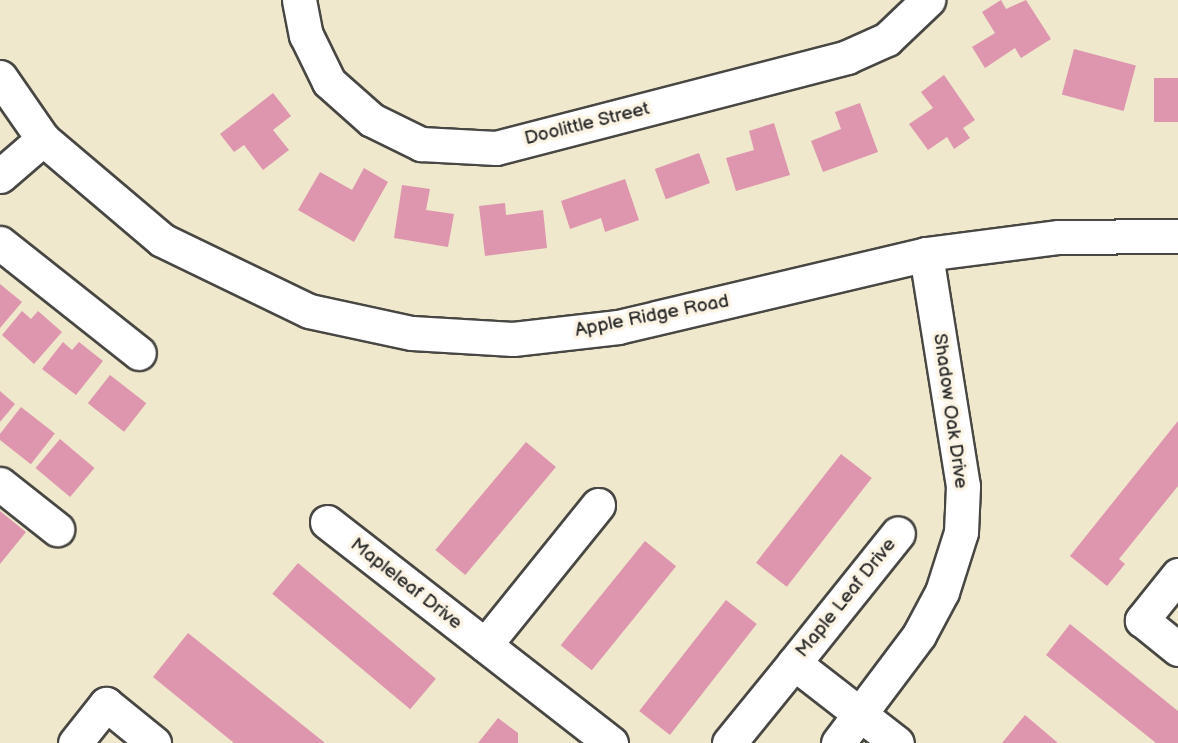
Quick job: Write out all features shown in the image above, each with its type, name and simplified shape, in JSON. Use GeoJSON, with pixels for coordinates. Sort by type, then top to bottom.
{"type":"FeatureCollection","features":[{"type":"Feature","properties":{"kind":"street","name":"Doolittle Street"},"geometry":{"type":"LineString","coordinates":[[299,0],[306,35],[329,82],[372,120],[421,144],[496,148],[847,57],[887,39],[929,0]]}},
{"type":"Feature","properties":{"kind":"street","name":"Apple Ridge Road"},"geometry":{"type":"LineString","coordinates":[[0,77],[8,116],[43,139],[132,217],[217,272],[309,311],[412,333],[513,340],[618,327],[926,254],[1059,237],[1178,236]]}},
{"type":"Feature","properties":{"kind":"street"},"geometry":{"type":"LineString","coordinates":[[0,176],[43,139]]}},
{"type":"Feature","properties":{"kind":"street"},"geometry":{"type":"LineString","coordinates":[[0,243],[139,353]]}},
{"type":"Feature","properties":{"kind":"street","name":"Shadow Oak Drive"},"geometry":{"type":"LineString","coordinates":[[838,743],[925,625],[961,532],[963,486],[926,254]]}},
{"type":"Feature","properties":{"kind":"street"},"geometry":{"type":"LineString","coordinates":[[0,484],[57,529]]}},
{"type":"Feature","properties":{"kind":"street"},"geometry":{"type":"LineString","coordinates":[[598,505],[485,645],[611,743]]}},
{"type":"Feature","properties":{"kind":"street","name":"Mapleleaf Drive"},"geometry":{"type":"LineString","coordinates":[[327,522],[485,645]]}},
{"type":"Feature","properties":{"kind":"street","name":"Maple Leaf Drive"},"geometry":{"type":"LineString","coordinates":[[729,743],[898,533]]}},
{"type":"Feature","properties":{"kind":"street"},"geometry":{"type":"LineString","coordinates":[[1178,575],[1142,620],[1178,649]]}},
{"type":"Feature","properties":{"kind":"street","name":"Maple Leaf Drive"},"geometry":{"type":"LineString","coordinates":[[793,663],[897,743]]}},
{"type":"Feature","properties":{"kind":"street"},"geometry":{"type":"LineString","coordinates":[[75,743],[106,704],[154,743]]}},
{"type":"Feature","properties":{"kind":"building"},"geometry":{"type":"Polygon","coordinates":[[[1001,0],[1006,9],[1026,0],[1051,39],[1021,58],[1015,48],[985,68],[972,47],[995,33],[982,12],[1001,0]]]}},
{"type":"Feature","properties":{"kind":"building"},"geometry":{"type":"Polygon","coordinates":[[[1074,49],[1136,66],[1124,111],[1062,94],[1074,49]]]}},
{"type":"Feature","properties":{"kind":"building"},"geometry":{"type":"Polygon","coordinates":[[[944,75],[975,120],[963,128],[970,138],[954,149],[947,137],[928,150],[909,124],[933,108],[921,92],[944,75]]]}},
{"type":"Feature","properties":{"kind":"building"},"geometry":{"type":"Polygon","coordinates":[[[1154,78],[1178,78],[1178,122],[1154,122],[1154,78]]]}},
{"type":"Feature","properties":{"kind":"building"},"geometry":{"type":"Polygon","coordinates":[[[273,93],[291,116],[273,130],[289,150],[263,170],[244,145],[234,152],[220,134],[273,93]]]}},
{"type":"Feature","properties":{"kind":"building"},"geometry":{"type":"Polygon","coordinates":[[[860,103],[878,152],[823,172],[811,141],[841,129],[835,112],[860,103]]]}},
{"type":"Feature","properties":{"kind":"building"},"geometry":{"type":"Polygon","coordinates":[[[774,123],[790,175],[736,191],[726,158],[754,150],[749,131],[774,123]]]}},
{"type":"Feature","properties":{"kind":"building"},"geometry":{"type":"Polygon","coordinates":[[[699,153],[710,183],[666,199],[655,169],[699,153]]]}},
{"type":"Feature","properties":{"kind":"building"},"geometry":{"type":"Polygon","coordinates":[[[364,168],[388,182],[354,242],[298,210],[320,172],[352,190],[364,168]]]}},
{"type":"Feature","properties":{"kind":"building"},"geometry":{"type":"Polygon","coordinates":[[[625,179],[639,220],[605,232],[601,218],[570,229],[561,201],[625,179]]]}},
{"type":"Feature","properties":{"kind":"building"},"geometry":{"type":"Polygon","coordinates":[[[402,185],[430,189],[426,210],[454,214],[448,247],[394,238],[402,185]]]}},
{"type":"Feature","properties":{"kind":"building"},"geometry":{"type":"Polygon","coordinates":[[[505,203],[506,215],[543,210],[547,248],[485,256],[479,206],[505,203]]]}},
{"type":"Feature","properties":{"kind":"building"},"geometry":{"type":"Polygon","coordinates":[[[0,284],[22,302],[0,328],[0,284]]]}},
{"type":"Feature","properties":{"kind":"building"},"geometry":{"type":"Polygon","coordinates":[[[22,311],[31,319],[38,311],[62,332],[34,364],[2,335],[22,311]]]}},
{"type":"Feature","properties":{"kind":"building"},"geometry":{"type":"Polygon","coordinates":[[[63,342],[72,350],[79,342],[103,361],[76,395],[42,369],[63,342]]]}},
{"type":"Feature","properties":{"kind":"building"},"geometry":{"type":"Polygon","coordinates":[[[110,375],[146,403],[124,432],[88,403],[110,375]]]}},
{"type":"Feature","properties":{"kind":"building"},"geometry":{"type":"Polygon","coordinates":[[[0,391],[15,404],[0,422],[0,391]]]}},
{"type":"Feature","properties":{"kind":"building"},"geometry":{"type":"Polygon","coordinates":[[[21,407],[55,433],[31,464],[0,440],[0,434],[21,407]]]}},
{"type":"Feature","properties":{"kind":"building"},"geometry":{"type":"Polygon","coordinates":[[[1178,421],[1178,486],[1119,559],[1125,564],[1107,586],[1070,556],[1178,421]]]}},
{"type":"Feature","properties":{"kind":"building"},"geometry":{"type":"Polygon","coordinates":[[[60,439],[94,468],[70,497],[36,468],[60,439]]]}},
{"type":"Feature","properties":{"kind":"building"},"geometry":{"type":"Polygon","coordinates":[[[526,442],[556,467],[465,575],[435,550],[526,442]]]}},
{"type":"Feature","properties":{"kind":"building"},"geometry":{"type":"Polygon","coordinates":[[[841,454],[872,478],[787,587],[756,563],[841,454]]]}},
{"type":"Feature","properties":{"kind":"building"},"geometry":{"type":"Polygon","coordinates":[[[0,511],[26,532],[0,564],[0,511]]]}},
{"type":"Feature","properties":{"kind":"building"},"geometry":{"type":"Polygon","coordinates":[[[645,541],[676,566],[592,670],[561,645],[645,541]]]}},
{"type":"Feature","properties":{"kind":"building"},"geometry":{"type":"Polygon","coordinates":[[[298,563],[436,679],[410,709],[272,594],[298,563]]]}},
{"type":"Feature","properties":{"kind":"building"},"geometry":{"type":"Polygon","coordinates":[[[726,600],[757,624],[670,735],[639,711],[726,600]]]}},
{"type":"Feature","properties":{"kind":"building"},"geometry":{"type":"Polygon","coordinates":[[[1070,624],[1178,711],[1178,743],[1156,743],[1046,655],[1070,624]]]}},
{"type":"Feature","properties":{"kind":"building"},"geometry":{"type":"Polygon","coordinates":[[[188,633],[325,743],[234,743],[153,677],[188,633]]]}},
{"type":"Feature","properties":{"kind":"building"},"geometry":{"type":"Polygon","coordinates":[[[1025,715],[1058,743],[1002,743],[1025,715]]]}},
{"type":"Feature","properties":{"kind":"building"},"geometry":{"type":"Polygon","coordinates":[[[498,718],[518,733],[518,743],[478,743],[498,718]]]}}]}
